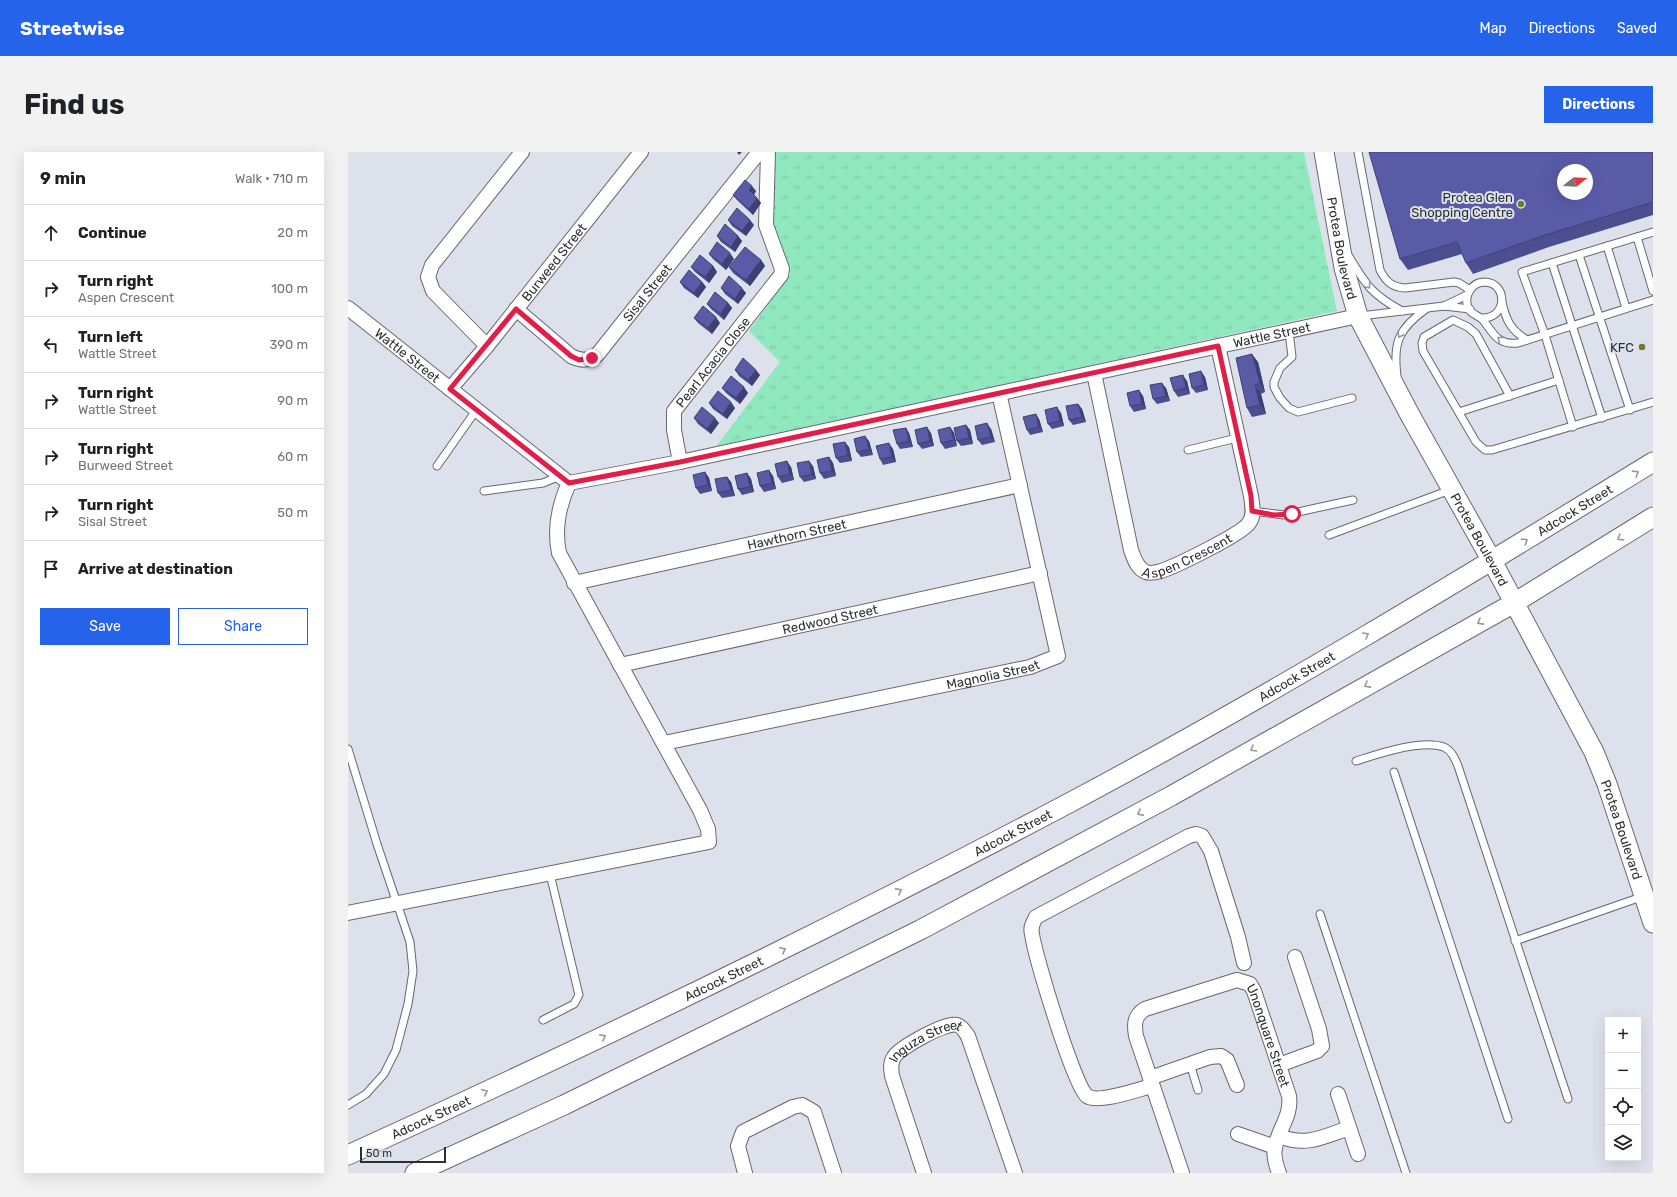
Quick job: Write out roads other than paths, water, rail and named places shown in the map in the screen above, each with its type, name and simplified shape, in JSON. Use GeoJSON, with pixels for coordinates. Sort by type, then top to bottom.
{"type":"FeatureCollection","features":[{"type":"Feature","properties":{"kind":"main road","name":"Protea Boulevard"},"geometry":{"type":"LineString","coordinates":[[1324,152],[1339,241],[1348,284],[1358,316],[1399,395],[1492,561],[1599,762],[1653,923]]}},
{"type":"Feature","properties":{"kind":"main road","name":"Adcock Street"},"geometry":{"type":"LineString","coordinates":[[348,1155],[561,1057],[732,975],[892,895],[1072,801],[1244,705],[1492,561],[1653,462]]}},
{"type":"Feature","properties":{"kind":"main road"},"geometry":{"type":"LineString","coordinates":[[415,1173],[564,1105],[920,930],[1171,796],[1514,603],[1653,517]]}},
{"type":"Feature","properties":{"kind":"street"},"geometry":{"type":"LineString","coordinates":[[487,346],[433,290],[428,277],[432,265],[522,152]]}},
{"type":"Feature","properties":{"kind":"street","name":"Burweed Street"},"geometry":{"type":"LineString","coordinates":[[450,389],[487,346],[642,152]]}},
{"type":"Feature","properties":{"kind":"street","name":"Sisal Street"},"geometry":{"type":"LineString","coordinates":[[516,309],[571,356],[579,360],[592,358],[602,348],[759,152]]}},
{"type":"Feature","properties":{"kind":"street","name":"Pearl Acacia Close"},"geometry":{"type":"LineString","coordinates":[[680,462],[674,430],[674,411],[781,275],[782,269],[766,225],[768,152]]}},
{"type":"Feature","properties":{"kind":"street","name":"Wattle Street"},"geometry":{"type":"LineString","coordinates":[[348,308],[450,389],[477,408],[565,480],[680,462],[1358,316]]}},
{"type":"Feature","properties":{"kind":"street"},"geometry":{"type":"LineString","coordinates":[[1218,346],[1237,438],[1251,496],[1252,511]]}},
{"type":"Feature","properties":{"kind":"street","name":"Aspen Crescent"},"geometry":{"type":"LineString","coordinates":[[1094,373],[1131,550],[1140,568],[1146,572],[1154,573],[1169,568],[1244,528],[1249,523],[1252,511]]}},
{"type":"Feature","properties":{"kind":"street","name":"Magnolia Street"},"geometry":{"type":"LineString","coordinates":[[664,744],[1040,664],[1058,656],[999,393]]}},
{"type":"Feature","properties":{"kind":"street"},"geometry":{"type":"LineString","coordinates":[[348,913],[709,842],[706,821],[620,664],[564,566],[557,543],[556,532],[565,480]]}},
{"type":"Feature","properties":{"kind":"street","name":"Hawthorn Street"},"geometry":{"type":"LineString","coordinates":[[574,583],[1020,485]]}},
{"type":"Feature","properties":{"kind":"street","name":"Redwood Street"},"geometry":{"type":"LineString","coordinates":[[620,664],[1040,574]]}},
{"type":"Feature","properties":{"kind":"street"},"geometry":{"type":"LineString","coordinates":[[1236,1085],[1227,1060],[1224,1056],[1210,1057],[1190,1064],[1151,1082],[1104,1098],[1093,1098],[1083,1092],[1073,1071],[1037,956],[1031,932],[1032,924],[1036,917],[1189,836],[1196,834],[1202,836],[1211,851],[1244,963]]}},
{"type":"Feature","properties":{"kind":"street"},"geometry":{"type":"LineString","coordinates":[[1279,1065],[1317,1051],[1322,1046],[1319,1029],[1295,957]]}},
{"type":"Feature","properties":{"kind":"street","name":"Unonquare Street"},"geometry":{"type":"LineString","coordinates":[[1182,1173],[1151,1082],[1134,1025],[1139,1013],[1156,1005],[1237,980],[1250,984],[1254,991],[1279,1065],[1290,1104],[1274,1154],[1279,1173]]}},
{"type":"Feature","properties":{"kind":"street","name":"Inguza Street"},"geometry":{"type":"LineString","coordinates":[[924,1173],[892,1076],[891,1066],[893,1058],[898,1051],[936,1030],[952,1024],[961,1027],[968,1036],[1015,1173]]}},
{"type":"Feature","properties":{"kind":"street"},"geometry":{"type":"LineString","coordinates":[[1338,1094],[1358,1154]]}},
{"type":"Feature","properties":{"kind":"street"},"geometry":{"type":"LineString","coordinates":[[745,1173],[738,1146],[743,1132],[793,1106],[802,1105],[814,1112],[834,1173]]}},
{"type":"Feature","properties":{"kind":"street"},"geometry":{"type":"LineString","coordinates":[[1238,1134],[1277,1141],[1305,1142],[1349,1128]]}},
{"type":"Feature","properties":{"kind":"lane"},"geometry":{"type":"LineString","coordinates":[[1358,152],[1380,270],[1384,278],[1390,284],[1405,288],[1459,282],[1469,293]]}},
{"type":"Feature","properties":{"kind":"lane"},"geometry":{"type":"LineString","coordinates":[[1573,427],[1545,335],[1522,272],[1653,232]]}},
{"type":"Feature","properties":{"kind":"lane"},"geometry":{"type":"LineString","coordinates":[[1637,237],[1653,290]]}},
{"type":"Feature","properties":{"kind":"lane"},"geometry":{"type":"LineString","coordinates":[[1339,241],[1371,291],[1402,311]]}},
{"type":"Feature","properties":{"kind":"lane"},"geometry":{"type":"LineString","coordinates":[[1607,246],[1626,308]]}},
{"type":"Feature","properties":{"kind":"lane"},"geometry":{"type":"LineString","coordinates":[[1579,255],[1630,410]]}},
{"type":"Feature","properties":{"kind":"lane"},"geometry":{"type":"LineString","coordinates":[[1552,263],[1602,418]]}},
{"type":"Feature","properties":{"kind":"lane"},"geometry":{"type":"LineString","coordinates":[[1444,306],[1469,293],[1479,283],[1491,283],[1500,291],[1505,313],[1514,331],[1527,340]]}},
{"type":"Feature","properties":{"kind":"lane"},"geometry":{"type":"LineString","coordinates":[[1469,293],[1467,301],[1470,309],[1476,316],[1481,318],[1502,342],[1508,344],[1545,335],[1653,300]]}},
{"type":"Feature","properties":{"kind":"lane"},"geometry":{"type":"LineString","coordinates":[[1481,318],[1492,316],[1501,308],[1502,302]]}},
{"type":"Feature","properties":{"kind":"lane"},"geometry":{"type":"LineString","coordinates":[[1358,316],[1444,306],[1470,309]]}},
{"type":"Feature","properties":{"kind":"lane"},"geometry":{"type":"LineString","coordinates":[[1399,395],[1395,358],[1398,337],[1413,318],[1428,308]]}},
{"type":"Feature","properties":{"kind":"lane"},"geometry":{"type":"LineString","coordinates":[[1510,396],[1476,334],[1468,327],[1453,320],[1424,337],[1422,343],[1423,351],[1476,442],[1485,450],[1492,450],[1573,427],[1653,402]]}},
{"type":"Feature","properties":{"kind":"lane"},"geometry":{"type":"LineString","coordinates":[[1290,331],[1292,357],[1280,368],[1274,382],[1276,393],[1289,408],[1298,412],[1352,398]]}},
{"type":"Feature","properties":{"kind":"lane"},"geometry":{"type":"LineString","coordinates":[[1458,412],[1559,380]]}},
{"type":"Feature","properties":{"kind":"lane"},"geometry":{"type":"LineString","coordinates":[[437,466],[477,408]]}},
{"type":"Feature","properties":{"kind":"lane"},"geometry":{"type":"LineString","coordinates":[[1188,450],[1237,438]]}},
{"type":"Feature","properties":{"kind":"lane"},"geometry":{"type":"LineString","coordinates":[[484,491],[565,480]]}},
{"type":"Feature","properties":{"kind":"lane"},"geometry":{"type":"LineString","coordinates":[[1329,535],[1452,489]]}},
{"type":"Feature","properties":{"kind":"lane"},"geometry":{"type":"LineString","coordinates":[[1252,511],[1284,515],[1353,500]]}},
{"type":"Feature","properties":{"kind":"lane"},"geometry":{"type":"LineString","coordinates":[[1356,761],[1386,751],[1432,745],[1445,748],[1453,754],[1568,1099]]}},
{"type":"Feature","properties":{"kind":"lane"},"geometry":{"type":"LineString","coordinates":[[348,749],[396,904],[410,942],[413,971],[408,1004],[396,1050],[384,1074],[366,1094],[348,1105]]}},
{"type":"Feature","properties":{"kind":"lane"},"geometry":{"type":"LineString","coordinates":[[1394,772],[1508,1119]]}},
{"type":"Feature","properties":{"kind":"lane"},"geometry":{"type":"LineString","coordinates":[[543,1020],[574,1004],[579,995],[550,874]]}},
{"type":"Feature","properties":{"kind":"lane"},"geometry":{"type":"LineString","coordinates":[[1515,941],[1644,896]]}},
{"type":"Feature","properties":{"kind":"lane"},"geometry":{"type":"LineString","coordinates":[[1320,914],[1406,1173]]}},
{"type":"Feature","properties":{"kind":"lane"},"geometry":{"type":"LineString","coordinates":[[1190,1064],[1198,1090]]}},
{"type":"Feature","properties":{"kind":"place","name":"Protea Glen Shopping Centre"},"geometry":{"type":"Point","coordinates":[1521,204]}},
{"type":"Feature","properties":{"kind":"place","name":"KFC"},"geometry":{"type":"Point","coordinates":[1642,347]}}]}
